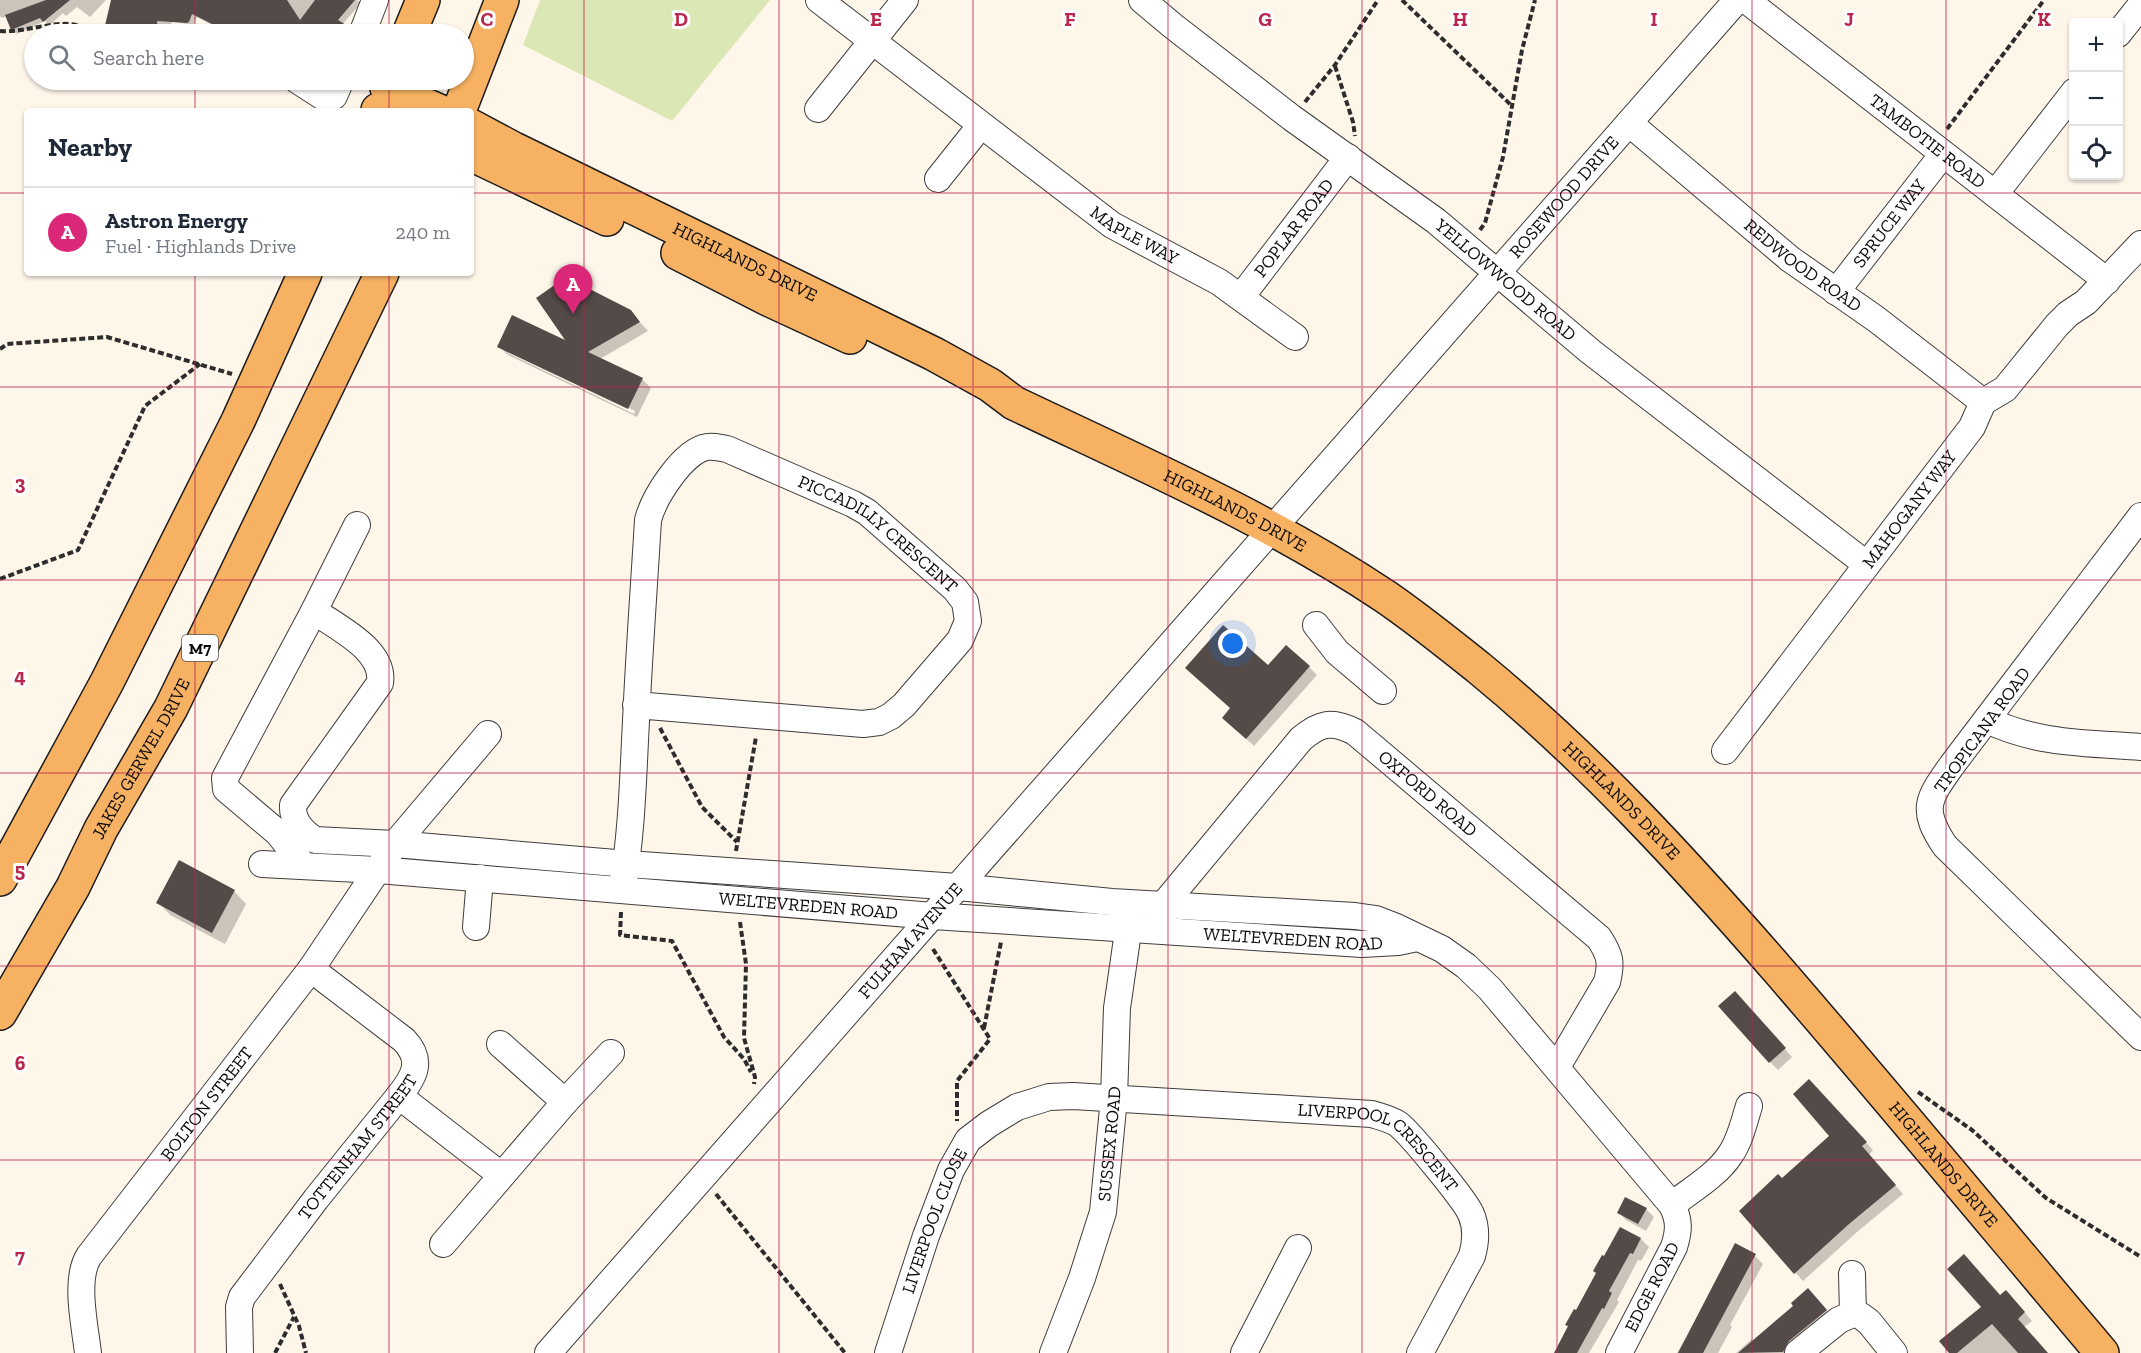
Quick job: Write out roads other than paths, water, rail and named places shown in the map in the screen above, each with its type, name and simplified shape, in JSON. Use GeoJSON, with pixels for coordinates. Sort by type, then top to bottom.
{"type":"FeatureCollection","features":[{"type":"Feature","properties":{"kind":"main road"},"geometry":{"type":"LineString","coordinates":[[474,72],[502,0]]}},
{"type":"Feature","properties":{"kind":"main road"},"geometry":{"type":"LineString","coordinates":[[460,108],[467,90]]}},
{"type":"Feature","properties":{"kind":"main road"},"geometry":{"type":"LineString","coordinates":[[383,100],[424,108]]}},
{"type":"Feature","properties":{"kind":"main road","name":"HIGHLANDS DRIVE"},"geometry":{"type":"LineString","coordinates":[[474,128],[709,256],[768,299],[978,398],[995,403],[1014,404],[1272,529],[1329,561],[1388,599],[1449,644],[1529,710],[1594,770],[1699,879],[2102,1353]]}},
{"type":"Feature","properties":{"kind":"main road","name":"HIGHLANDS DRIVE"},"geometry":{"type":"LineString","coordinates":[[474,155],[709,256]]}},
{"type":"Feature","properties":{"kind":"main road"},"geometry":{"type":"LineString","coordinates":[[0,879],[107,682],[238,421],[304,276]]}},
{"type":"Feature","properties":{"kind":"main road","name":"JAKES GERWEL DRIVE"},"geometry":{"type":"LineString","coordinates":[[0,1014],[73,887],[101,829],[171,708],[381,276]]}},
{"type":"Feature","properties":{"kind":"street"},"geometry":{"type":"LineString","coordinates":[[366,24],[375,0]]}},
{"type":"Feature","properties":{"kind":"street","name":"MAPLE WAY"},"geometry":{"type":"LineString","coordinates":[[819,0],[1112,225],[1196,269],[1241,297],[1295,337]]}},
{"type":"Feature","properties":{"kind":"street"},"geometry":{"type":"LineString","coordinates":[[818,109],[905,0]]}},
{"type":"Feature","properties":{"kind":"street","name":"YELLOWWOOD ROAD"},"geometry":{"type":"LineString","coordinates":[[1142,0],[1292,118],[1390,187],[1498,272],[1601,359],[1866,564]]}},
{"type":"Feature","properties":{"kind":"street","name":"ROSEWOOD DRIVE"},"geometry":{"type":"LineString","coordinates":[[1272,529],[1737,0]]}},
{"type":"Feature","properties":{"kind":"street","name":"TAMBOTIE ROAD"},"geometry":{"type":"LineString","coordinates":[[1746,0],[2107,282]]}},
{"type":"Feature","properties":{"kind":"street"},"geometry":{"type":"LineString","coordinates":[[2123,27],[2141,4]]}},
{"type":"Feature","properties":{"kind":"street"},"geometry":{"type":"LineString","coordinates":[[313,90],[325,98],[334,96],[337,90]]}},
{"type":"Feature","properties":{"kind":"street"},"geometry":{"type":"LineString","coordinates":[[1995,194],[2069,97]]}},
{"type":"Feature","properties":{"kind":"street","name":"REDWOOD ROAD"},"geometry":{"type":"LineString","coordinates":[[1629,123],[1790,259],[1876,319],[1983,402]]}},
{"type":"Feature","properties":{"kind":"street"},"geometry":{"type":"LineString","coordinates":[[938,179],[981,125]]}},
{"type":"Feature","properties":{"kind":"street","name":"SPRUCE WAY"},"geometry":{"type":"LineString","coordinates":[[1836,292],[1938,150]]}},
{"type":"Feature","properties":{"kind":"street","name":"POPLAR ROAD"},"geometry":{"type":"LineString","coordinates":[[1241,297],[1348,157]]}},
{"type":"Feature","properties":{"kind":"street"},"geometry":{"type":"LineString","coordinates":[[1983,402],[2005,389],[2057,325],[2107,282],[2141,244]]}},
{"type":"Feature","properties":{"kind":"street","name":"MAHOGANY WAY"},"geometry":{"type":"LineString","coordinates":[[1725,751],[1972,427],[1983,402]]}},
{"type":"Feature","properties":{"kind":"street","name":"PICCADILLY CRESCENT"},"geometry":{"type":"LineString","coordinates":[[622,889],[648,706],[648,520],[651,507],[684,460],[705,447],[727,449],[853,504],[867,512],[955,589],[967,607],[968,621],[960,640],[904,705],[885,720],[863,724],[648,706]]}},
{"type":"Feature","properties":{"kind":"street","name":"TROPICANA ROAD"},"geometry":{"type":"LineString","coordinates":[[2141,516],[1937,787],[1929,807],[1932,827],[1945,846],[2141,1037]]}},
{"type":"Feature","properties":{"kind":"street"},"geometry":{"type":"LineString","coordinates":[[303,865],[278,833],[229,792],[225,778],[357,525]]}},
{"type":"Feature","properties":{"kind":"street","name":"FULHAM AVENUE"},"geometry":{"type":"LineString","coordinates":[[548,1353],[1272,529]]}},
{"type":"Feature","properties":{"kind":"street","name":"WELTEVREDEN ROAD"},"geometry":{"type":"LineString","coordinates":[[314,611],[367,649],[375,657],[381,674],[380,683],[293,805],[294,816],[301,827],[315,840],[395,844],[627,864],[958,887],[1101,901],[1355,916],[1376,920],[1442,949],[1466,966],[1490,989],[1613,1134]]}},
{"type":"Feature","properties":{"kind":"street"},"geometry":{"type":"LineString","coordinates":[[1316,625],[1337,652],[1383,692]]}},
{"type":"Feature","properties":{"kind":"street"},"geometry":{"type":"LineString","coordinates":[[1987,720],[2010,731],[2055,741],[2141,747]]}},
{"type":"Feature","properties":{"kind":"street","name":"OXFORD ROAD"},"geometry":{"type":"LineString","coordinates":[[1164,904],[1301,739],[1314,728],[1328,724],[1342,725],[1355,732],[1599,938],[1608,952],[1611,966],[1607,982],[1557,1067]]}},
{"type":"Feature","properties":{"kind":"street","name":"BOLTON STREET"},"geometry":{"type":"LineString","coordinates":[[88,1353],[81,1282],[85,1262],[311,969],[395,844],[488,734]]}},
{"type":"Feature","properties":{"kind":"street","name":"WELTEVREDEN ROAD"},"geometry":{"type":"LineString","coordinates":[[262,864],[378,870],[933,916],[1362,944],[1398,942],[1417,938]]}},
{"type":"Feature","properties":{"kind":"street"},"geometry":{"type":"LineString","coordinates":[[476,927],[480,878]]}},
{"type":"Feature","properties":{"kind":"street","name":"SUSSEX ROAD"},"geometry":{"type":"LineString","coordinates":[[1053,1353],[1082,1278],[1103,1212],[1114,1098],[1117,1008],[1132,902]]}},
{"type":"Feature","properties":{"kind":"street"},"geometry":{"type":"LineString","coordinates":[[1162,931],[1164,904]]}},
{"type":"Feature","properties":{"kind":"street","name":"TOTTENHAM STREET"},"geometry":{"type":"LineString","coordinates":[[240,1353],[239,1307],[242,1297],[316,1199],[409,1083],[416,1063],[409,1045],[311,969]]}},
{"type":"Feature","properties":{"kind":"street"},"geometry":{"type":"LineString","coordinates":[[500,1044],[565,1102]]}},
{"type":"Feature","properties":{"kind":"street"},"geometry":{"type":"LineString","coordinates":[[443,1244],[565,1102],[611,1053]]}},
{"type":"Feature","properties":{"kind":"street"},"geometry":{"type":"LineString","coordinates":[[399,1096],[501,1175]]}},
{"type":"Feature","properties":{"kind":"street","name":"LIVERPOOL CLOSE"},"geometry":{"type":"LineString","coordinates":[[888,1353],[926,1236],[951,1170],[968,1140],[989,1124],[1032,1101],[1049,1097],[1114,1098]]}},
{"type":"Feature","properties":{"kind":"street","name":"LIVERPOOL CRESCENT"},"geometry":{"type":"LineString","coordinates":[[1114,1098],[1372,1114],[1399,1125],[1463,1202],[1471,1214],[1475,1228],[1476,1243],[1472,1256],[1420,1353]]}},
{"type":"Feature","properties":{"kind":"street"},"geometry":{"type":"LineString","coordinates":[[1672,1205],[1724,1164],[1732,1153],[1749,1106]]}},
{"type":"Feature","properties":{"kind":"street","name":"EDGE ROAD"},"geometry":{"type":"LineString","coordinates":[[1613,1134],[1672,1205],[1678,1217],[1679,1231],[1674,1247],[1619,1353]]}},
{"type":"Feature","properties":{"kind":"street"},"geometry":{"type":"LineString","coordinates":[[1244,1353],[1298,1248]]}},
{"type":"Feature","properties":{"kind":"street"},"geometry":{"type":"LineString","coordinates":[[1852,1274],[1853,1314]]}},
{"type":"Feature","properties":{"kind":"street"},"geometry":{"type":"LineString","coordinates":[[1798,1353],[1839,1320],[1853,1314],[1869,1322],[1894,1353]]}},
{"type":"Feature","properties":{"kind":"place","name":"Astron Energy"},"geometry":{"type":"Point","coordinates":[573,314]}}]}
